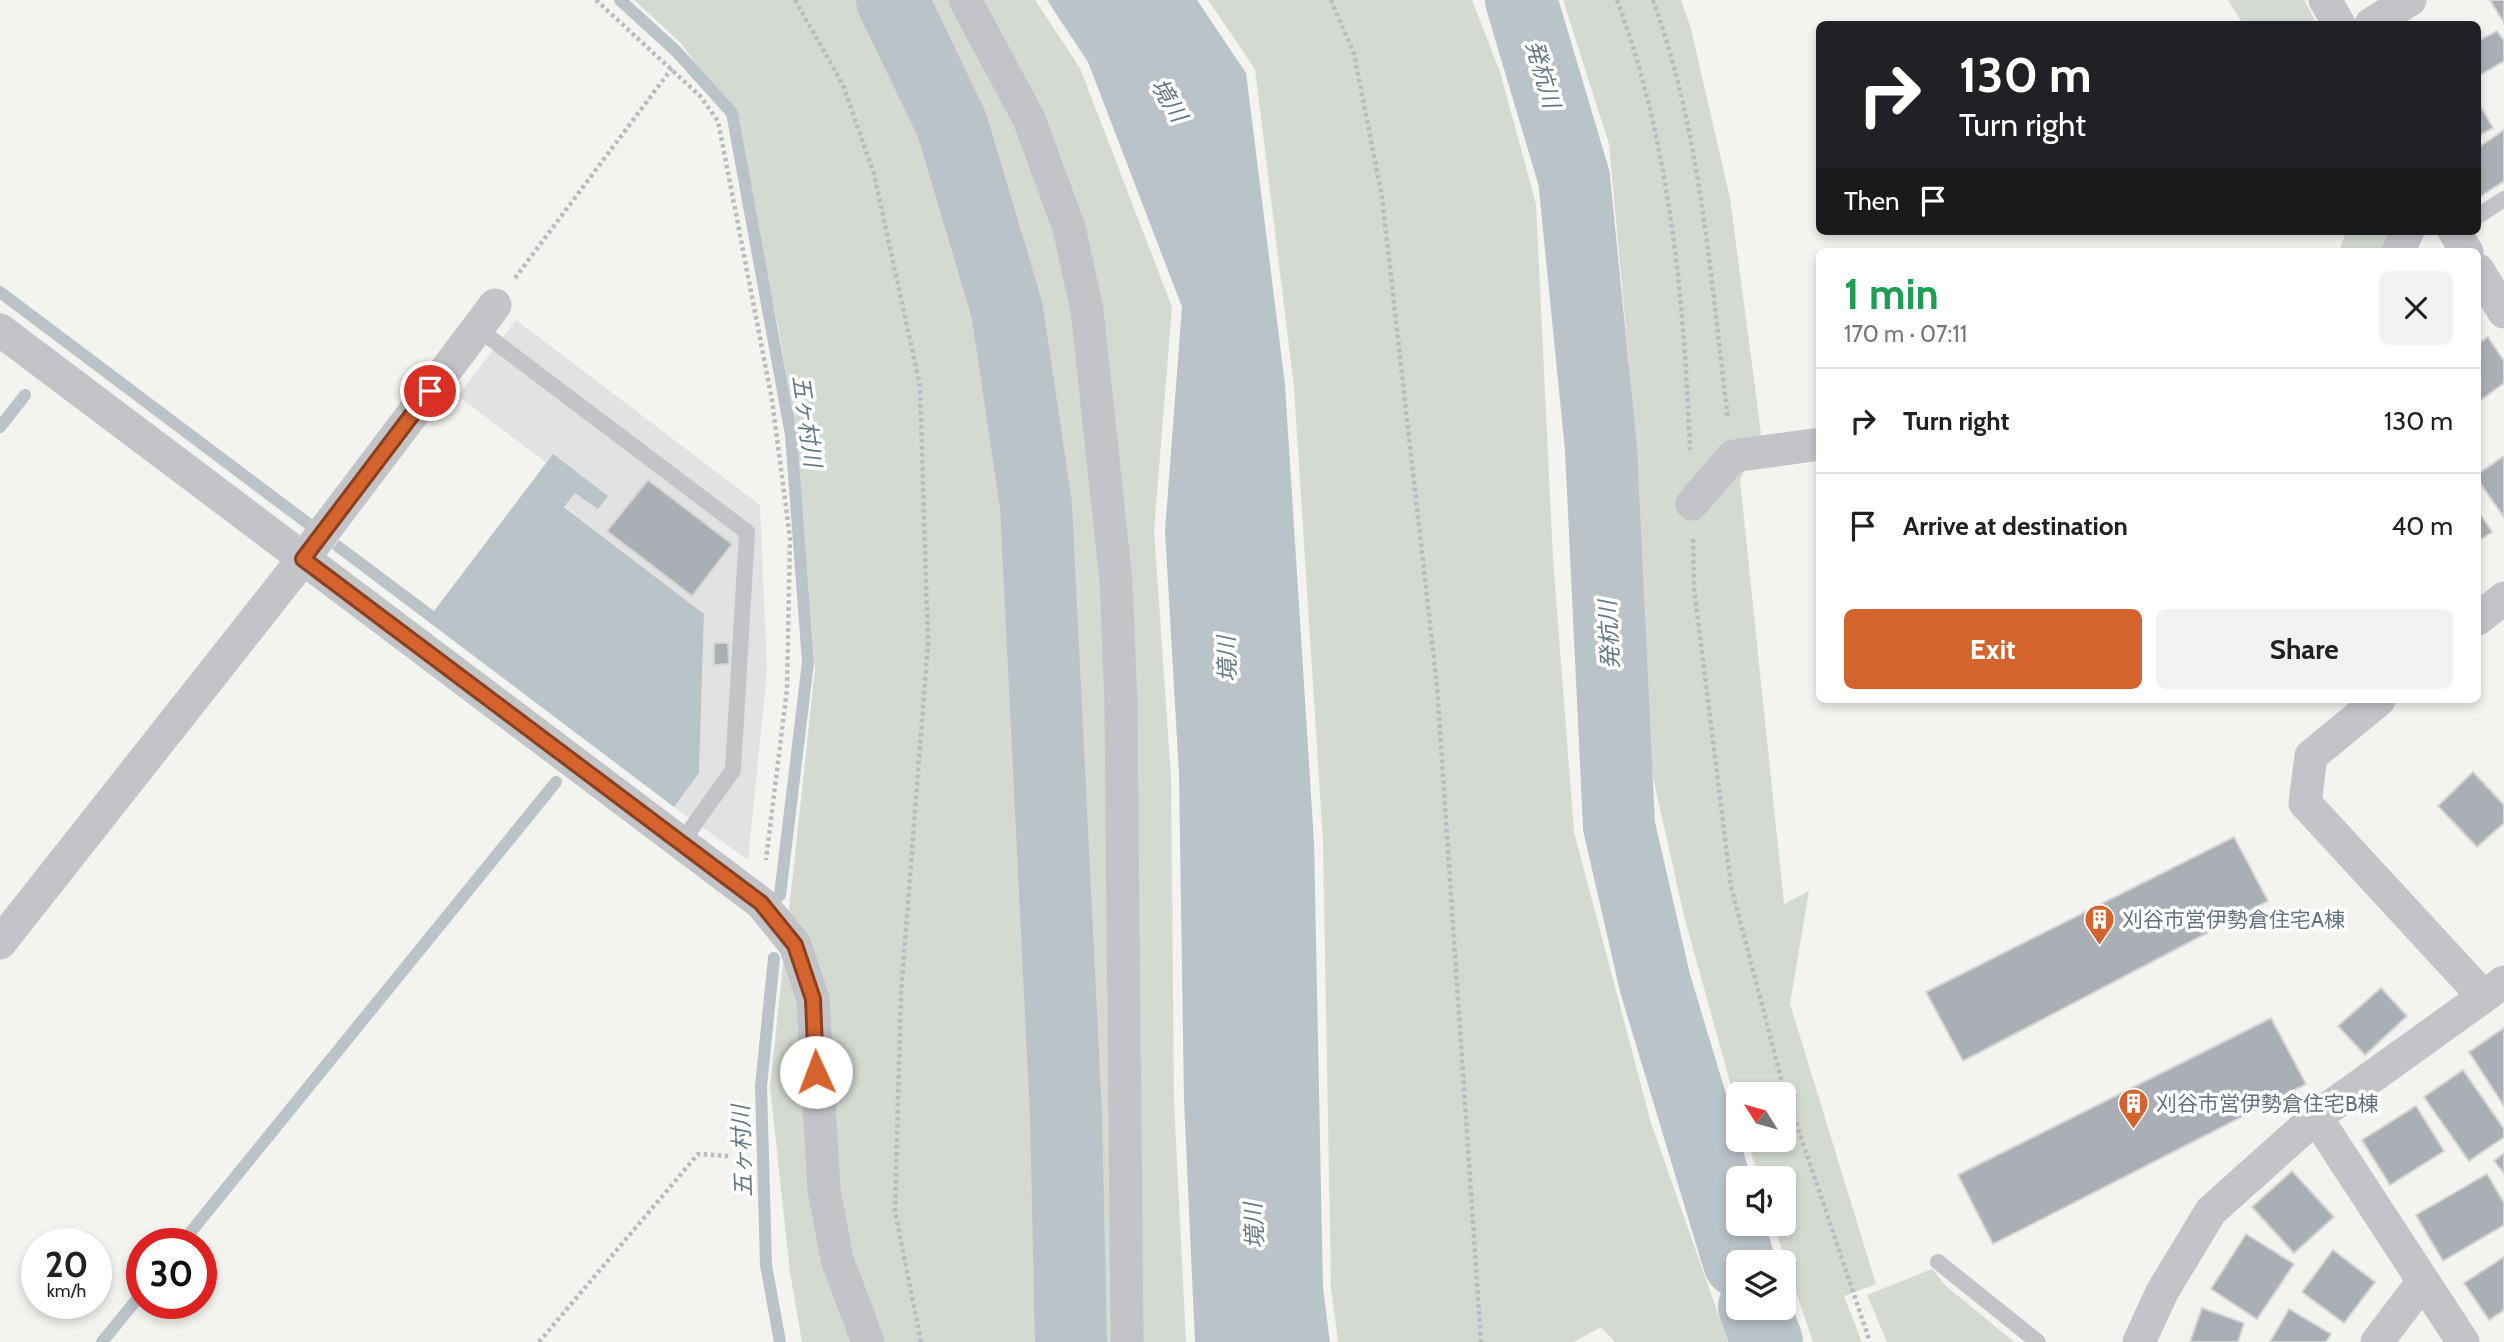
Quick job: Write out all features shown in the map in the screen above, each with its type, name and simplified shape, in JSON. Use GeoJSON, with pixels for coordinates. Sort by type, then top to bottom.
{"type":"FeatureCollection","features":[{"type":"Feature","properties":{"kind":"street"},"geometry":{"type":"LineString","coordinates":[[965,0],[1029,119],[1069,228],[1087,310],[1115,581],[1121,691],[1127,1342]]}},
{"type":"Feature","properties":{"kind":"street"},"geometry":{"type":"LineString","coordinates":[[2325,0],[2337,21]]}},
{"type":"Feature","properties":{"kind":"street"},"geometry":{"type":"LineString","coordinates":[[2376,21],[2410,0]]}},
{"type":"Feature","properties":{"kind":"street"},"geometry":{"type":"LineString","coordinates":[[2481,275],[2504,312]]}},
{"type":"Feature","properties":{"kind":"street"},"geometry":{"type":"LineString","coordinates":[[0,943],[303,559],[486,317]]}},
{"type":"Feature","properties":{"kind":"street"},"geometry":{"type":"LineString","coordinates":[[0,330],[761,903],[795,945],[813,999],[824,1190],[837,1259],[868,1342]]}},
{"type":"Feature","properties":{"kind":"street"},"geometry":{"type":"LineString","coordinates":[[1692,504],[1733,456],[1816,445]]}},
{"type":"Feature","properties":{"kind":"street"},"geometry":{"type":"LineString","coordinates":[[2481,617],[2504,598]]}},
{"type":"Feature","properties":{"kind":"street"},"geometry":{"type":"LineString","coordinates":[[2138,1342],[2162,1292],[2211,1211],[2316,1117],[2497,990],[2305,803],[2311,756],[2375,703]]}},
{"type":"Feature","properties":{"kind":"street"},"geometry":{"type":"LineString","coordinates":[[2316,1117],[2463,1342]]}},
{"type":"Feature","properties":{"kind":"street"},"geometry":{"type":"LineString","coordinates":[[2377,1342],[2422,1283]]}},
{"type":"Feature","properties":{"kind":"lane"},"geometry":{"type":"LineString","coordinates":[[2481,214],[2504,199]]}},
{"type":"Feature","properties":{"kind":"lane"},"geometry":{"type":"LineString","coordinates":[[486,317],[747,532],[733,770],[681,843]]}},
{"type":"Feature","properties":{"kind":"lane"},"geometry":{"type":"LineString","coordinates":[[1938,1262],[2038,1342]]}},
{"type":"Feature","properties":{"kind":"path"},"geometry":{"type":"LineString","coordinates":[[596,0],[672,68],[700,96],[718,121],[772,400],[790,538],[787,688],[761,903]]}},
{"type":"Feature","properties":{"kind":"path"},"geometry":{"type":"LineString","coordinates":[[795,0],[843,85],[874,174],[920,386],[928,643],[901,994],[895,1211],[921,1342]]}},
{"type":"Feature","properties":{"kind":"path"},"geometry":{"type":"LineString","coordinates":[[1331,0],[1354,54],[1382,197],[1437,686],[1481,1342]]}},
{"type":"Feature","properties":{"kind":"path"},"geometry":{"type":"LineString","coordinates":[[1617,0],[1632,41],[1668,192],[1687,375],[1694,588],[1731,886],[1781,1078],[1870,1342]]}},
{"type":"Feature","properties":{"kind":"path"},"geometry":{"type":"LineString","coordinates":[[1653,0],[1665,33],[1700,190],[1733,456]]}},
{"type":"Feature","properties":{"kind":"path"},"geometry":{"type":"LineString","coordinates":[[486,317],[672,68]]}},
{"type":"Feature","properties":{"kind":"path"},"geometry":{"type":"LineString","coordinates":[[539,1342],[698,1154],[730,1156]]}},
{"type":"Feature","properties":{"kind":"shaded area"},"geometry":{"type":"Polygon","coordinates":[[[634,0],[1035,0],[1080,68],[1172,307],[1154,530],[1171,777],[1174,1102],[1186,1342],[802,1342],[790,1272],[770,1087],[815,669],[796,431],[778,326],[728,112],[682,44],[634,0]]]}},
{"type":"Feature","properties":{"kind":"shaded area"},"geometry":{"type":"Polygon","coordinates":[[[1208,0],[1472,0],[1500,72],[1536,204],[1553,559],[1574,832],[1651,1123],[1728,1342],[1615,1342],[1601,1327],[1574,1342],[1338,1342],[1331,1288],[1323,841],[1294,387],[1255,69],[1208,0]]]}},
{"type":"Feature","properties":{"kind":"shaded area"},"geometry":{"type":"Polygon","coordinates":[[[1563,0],[1681,0],[1691,29],[1730,198],[1761,433],[1740,480],[1784,904],[1809,891],[1790,1004],[1876,1284],[1844,1296],[1862,1342],[1813,1342],[1796,1291],[1796,1250],[1782,1250],[1777,1236],[1796,1236],[1796,1166],[1755,1166],[1751,1152],[1796,1152],[1796,1082],[1730,1082],[1684,916],[1653,777],[1634,604],[1629,363],[1609,144],[1563,0]]]}},
{"type":"Feature","properties":{"kind":"shaded area"},"geometry":{"type":"Polygon","coordinates":[[[2228,0],[2304,0],[2315,21],[2241,21],[2228,0]]]}},
{"type":"Feature","properties":{"kind":"shaded area"},"geometry":{"type":"Polygon","coordinates":[[[2345,235],[2389,235],[2384,248],[2340,248],[2345,235]]]}},
{"type":"Feature","properties":{"kind":"shaded area"},"geometry":{"type":"Polygon","coordinates":[[[516,320],[760,505],[767,671],[748,860],[674,807],[699,772],[704,614],[564,506],[575,492],[554,455],[547,463],[458,396],[516,320]]]}},
{"type":"Feature","properties":{"kind":"shaded area"},"geometry":{"type":"Polygon","coordinates":[[[1932,1269],[1946,1286],[2014,1342],[1887,1342],[1867,1295],[1932,1269]]]}},
{"type":"Feature","properties":{"kind":"water","name":"境川"},"geometry":{"type":"Polygon","coordinates":[[[1047,0],[1197,0],[1246,73],[1285,385],[1314,842],[1323,1288],[1330,1342],[1195,1342],[1184,1100],[1179,773],[1165,531],[1182,307],[1088,62],[1047,0]]]}},
{"type":"Feature","properties":{"kind":"water"},"geometry":{"type":"Polygon","coordinates":[[[553,454],[608,496],[598,509],[575,493],[564,507],[704,614],[699,773],[674,807],[332,549],[339,540],[434,611],[553,454]]]}},
{"type":"Feature","properties":{"kind":"building"},"geometry":{"type":"Polygon","coordinates":[[[2490,0],[2504,0],[2504,23],[2490,0]]]}},
{"type":"Feature","properties":{"kind":"building"},"geometry":{"type":"Polygon","coordinates":[[[2497,31],[2504,41],[2504,61],[2481,74],[2481,39],[2497,31]]]}},
{"type":"Feature","properties":{"kind":"building"},"geometry":{"type":"Polygon","coordinates":[[[2481,107],[2493,128],[2481,134],[2481,107]]]}},
{"type":"Feature","properties":{"kind":"building"},"geometry":{"type":"Polygon","coordinates":[[[2504,130],[2504,181],[2481,196],[2481,146],[2504,130]]]}},
{"type":"Feature","properties":{"kind":"building"},"geometry":{"type":"Polygon","coordinates":[[[2488,337],[2504,361],[2504,383],[2481,400],[2481,342],[2488,337]]]}},
{"type":"Feature","properties":{"kind":"building"},"geometry":{"type":"Polygon","coordinates":[[[2504,456],[2504,517],[2481,484],[2481,472],[2504,456]]]}},
{"type":"Feature","properties":{"kind":"building"},"geometry":{"type":"Polygon","coordinates":[[[648,480],[732,544],[692,596],[607,531],[648,480]]]}},
{"type":"Feature","properties":{"kind":"building"},"geometry":{"type":"Polygon","coordinates":[[[2481,516],[2492,532],[2481,539],[2481,516]]]}},
{"type":"Feature","properties":{"kind":"building"},"geometry":{"type":"Polygon","coordinates":[[[714,643],[728,643],[729,664],[714,665],[714,643]]]}},
{"type":"Feature","properties":{"kind":"building"},"geometry":{"type":"Polygon","coordinates":[[[2473,772],[2504,805],[2504,823],[2477,847],[2438,806],[2473,772]]]}},
{"type":"Feature","properties":{"kind":"building","name":"刈谷市営伊勢倉住宅A棟"},"geometry":{"type":"Polygon","coordinates":[[[2234,837],[2268,901],[1963,1061],[1926,992],[2234,837]]]}},
{"type":"Feature","properties":{"kind":"building"},"geometry":{"type":"Polygon","coordinates":[[[2381,988],[2407,1016],[2365,1055],[2338,1026],[2381,988]]]}},
{"type":"Feature","properties":{"kind":"building","name":"刈谷市営伊勢倉住宅B棟"},"geometry":{"type":"Polygon","coordinates":[[[2271,1018],[2306,1084],[1993,1244],[1958,1175],[2271,1018]]]}},
{"type":"Feature","properties":{"kind":"building"},"geometry":{"type":"Polygon","coordinates":[[[2504,1028],[2504,1106],[2469,1052],[2504,1028]]]}},
{"type":"Feature","properties":{"kind":"building"},"geometry":{"type":"Polygon","coordinates":[[[2463,1070],[2504,1129],[2504,1137],[2469,1161],[2424,1097],[2463,1070]]]}},
{"type":"Feature","properties":{"kind":"building"},"geometry":{"type":"Polygon","coordinates":[[[2416,1106],[2444,1151],[2390,1185],[2362,1140],[2416,1106]]]}},
{"type":"Feature","properties":{"kind":"building"},"geometry":{"type":"Polygon","coordinates":[[[2504,1153],[2504,1173],[2494,1161],[2504,1153]]]}},
{"type":"Feature","properties":{"kind":"building"},"geometry":{"type":"Polygon","coordinates":[[[2292,1171],[2334,1217],[2294,1253],[2252,1207],[2292,1171]]]}},
{"type":"Feature","properties":{"kind":"building"},"geometry":{"type":"Polygon","coordinates":[[[2487,1174],[2504,1203],[2504,1225],[2443,1261],[2416,1215],[2487,1174]]]}},
{"type":"Feature","properties":{"kind":"building"},"geometry":{"type":"Polygon","coordinates":[[[2246,1234],[2294,1264],[2257,1319],[2211,1289],[2246,1234]]]}},
{"type":"Feature","properties":{"kind":"building"},"geometry":{"type":"Polygon","coordinates":[[[2333,1250],[2375,1282],[2344,1323],[2302,1292],[2333,1250]]]}},
{"type":"Feature","properties":{"kind":"building"},"geometry":{"type":"Polygon","coordinates":[[[2504,1257],[2504,1310],[2489,1320],[2464,1283],[2504,1257]]]}},
{"type":"Feature","properties":{"kind":"building"},"geometry":{"type":"Polygon","coordinates":[[[2202,1308],[2244,1323],[2238,1342],[2190,1342],[2202,1308]]]}},
{"type":"Feature","properties":{"kind":"building"},"geometry":{"type":"Polygon","coordinates":[[[2289,1309],[2331,1334],[2326,1342],[2270,1342],[2289,1309]]]}},
{"type":"Feature","properties":{"kind":"waterway","name":"五ヶ村川"},"geometry":{"type":"LineString","coordinates":[[620,0],[676,51],[732,113],[791,435],[808,662],[780,895]]}},
{"type":"Feature","properties":{"kind":"waterway"},"geometry":{"type":"LineString","coordinates":[[892,0],[952,125],[1007,310],[1036,505],[1066,1115],[1071,1342]]}},
{"type":"Feature","properties":{"kind":"waterway","name":"発杭川"},"geometry":{"type":"LineString","coordinates":[[1521,0],[1574,178],[1601,449],[1619,826],[1655,983],[1735,1250]]}},
{"type":"Feature","properties":{"kind":"waterway"},"geometry":{"type":"LineString","coordinates":[[0,292],[310,525]]}},
{"type":"Feature","properties":{"kind":"waterway"},"geometry":{"type":"LineString","coordinates":[[0,427],[25,395]]}},
{"type":"Feature","properties":{"kind":"waterway"},"geometry":{"type":"LineString","coordinates":[[194,1228],[556,782]]}},
{"type":"Feature","properties":{"kind":"waterway","name":"五ヶ村川"},"geometry":{"type":"LineString","coordinates":[[774,958],[761,1086],[766,1265],[780,1342]]}},
{"type":"Feature","properties":{"kind":"waterway"},"geometry":{"type":"LineString","coordinates":[[102,1342],[126,1313]]}},
{"type":"Feature","properties":{"kind":"waterway","name":"発杭川"},"geometry":{"type":"LineString","coordinates":[[1759,1320],[1767,1342]]}},
{"type":"Feature","properties":{"kind":"place","name":"刈谷市営伊勢倉住宅A棟"},"geometry":{"type":"Point","coordinates":[2099,946]}},
{"type":"Feature","properties":{"kind":"place","name":"刈谷市営伊勢倉住宅B棟"},"geometry":{"type":"Point","coordinates":[2133,1130]}},
{"type":"Feature","properties":{"kind":"route"},"geometry":{"type":"LineString","coordinates":[[430,391],[303,559],[761,903],[795,945],[813,999],[816,1072]]}}]}
